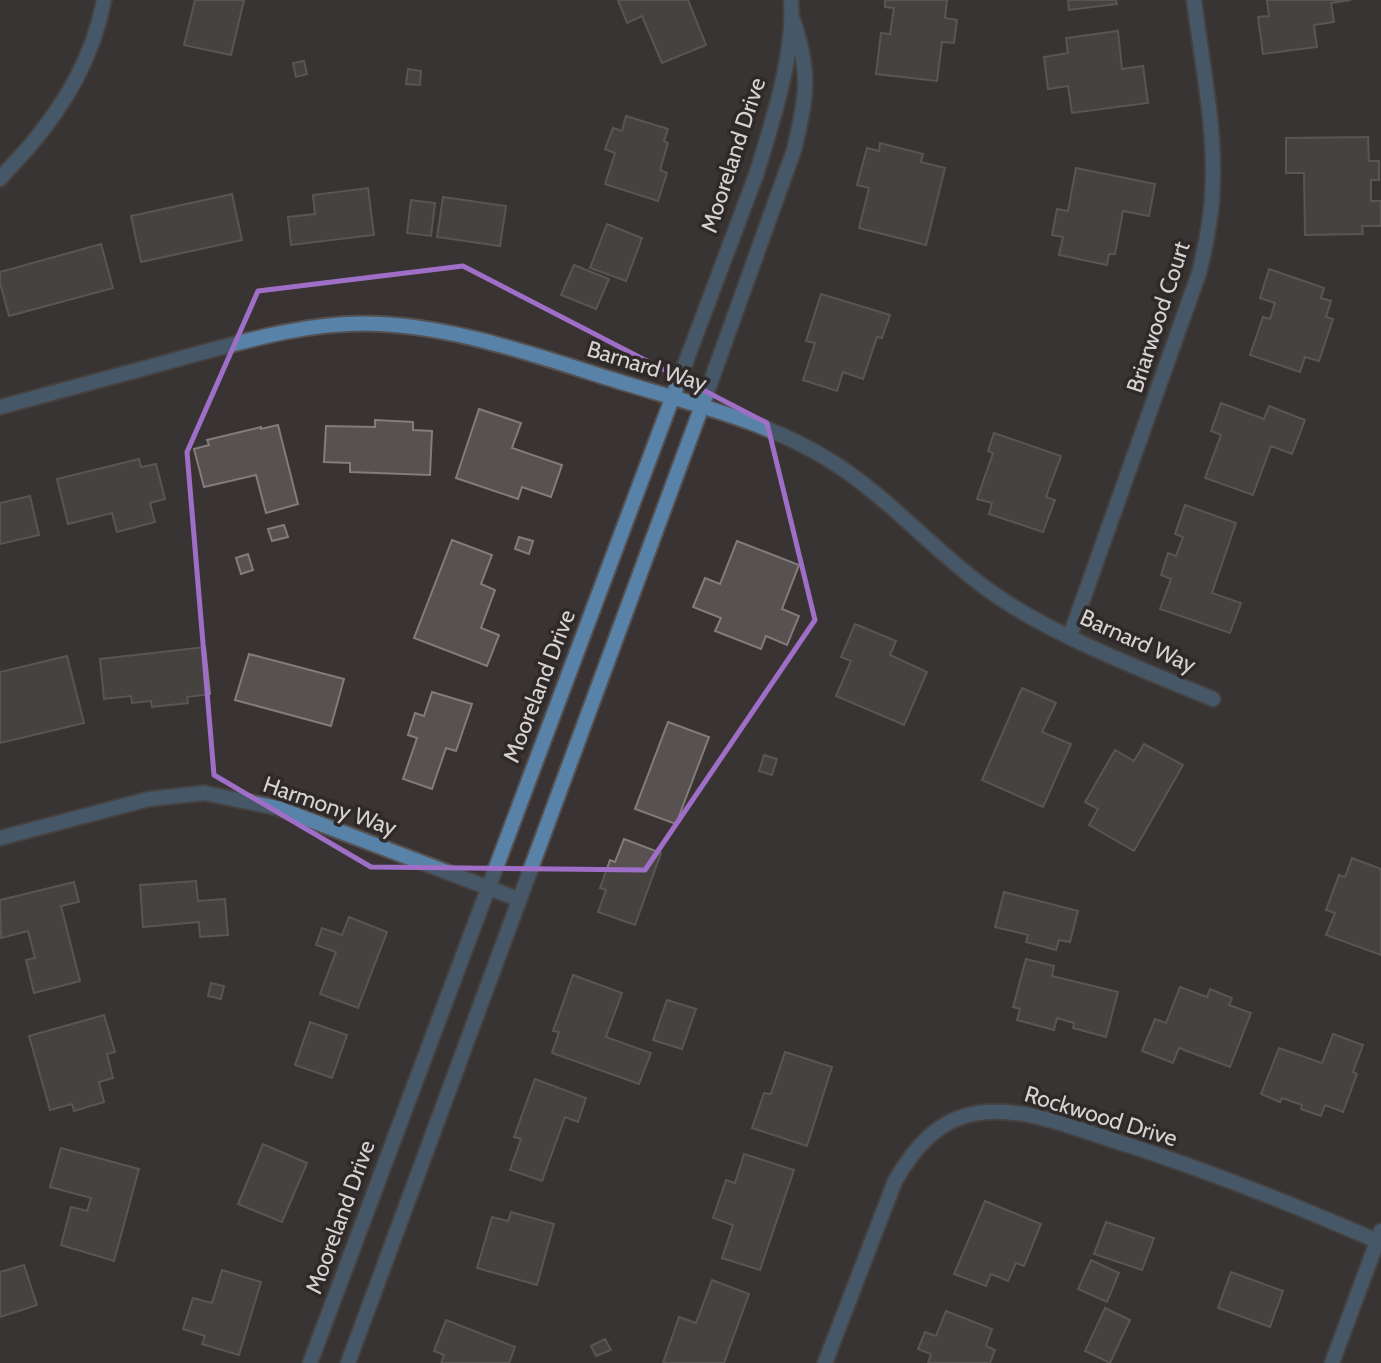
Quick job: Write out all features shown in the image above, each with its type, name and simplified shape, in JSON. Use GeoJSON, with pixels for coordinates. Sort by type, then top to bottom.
{"type":"FeatureCollection","features":[{"type":"Feature","properties":{"kind":"street"},"geometry":{"type":"LineString","coordinates":[[0,179],[50,120],[73,86],[95,40],[104,0]]}},
{"type":"Feature","properties":{"kind":"street"},"geometry":{"type":"LineString","coordinates":[[348,1363],[779,194],[803,109],[806,70],[802,47],[792,19],[791,0]]}},
{"type":"Feature","properties":{"kind":"street","name":"Briarwood Court"},"geometry":{"type":"LineString","coordinates":[[1070,636],[1199,273],[1209,235],[1213,157],[1194,0]]}},
{"type":"Feature","properties":{"kind":"street","name":"Mooreland Drive"},"geometry":{"type":"LineString","coordinates":[[310,1363],[756,175],[773,119],[792,19]]}},
{"type":"Feature","properties":{"kind":"street","name":"Barnard Way"},"geometry":{"type":"LineString","coordinates":[[0,407],[206,350],[293,331],[337,325],[380,324],[462,336],[702,406],[774,431],[833,463],[894,509],[987,589],[1020,611],[1213,699]]}},
{"type":"Feature","properties":{"kind":"street","name":"Harmony Way"},"geometry":{"type":"LineString","coordinates":[[0,838],[149,799],[204,793],[278,808],[518,899]]}},
{"type":"Feature","properties":{"kind":"street","name":"Rockwood Drive"},"geometry":{"type":"LineString","coordinates":[[825,1363],[895,1181],[905,1164],[926,1136],[950,1122],[977,1113],[1007,1112],[1038,1116],[1139,1148],[1379,1236]]}},
{"type":"Feature","properties":{"kind":"street"},"geometry":{"type":"LineString","coordinates":[[1332,1363],[1379,1236]]}},
{"type":"Feature","properties":{"kind":"highlighted area"},"geometry":{"type":"Polygon","coordinates":[[[463,266],[767,423],[815,620],[645,870],[371,867],[214,775],[187,452],[258,291],[463,266]]]}},
{"type":"Feature","properties":{"kind":"building"},"geometry":{"type":"Polygon","coordinates":[[[195,0],[244,0],[231,55],[184,45],[195,0]]]}},
{"type":"Feature","properties":{"kind":"building"},"geometry":{"type":"Polygon","coordinates":[[[618,0],[688,0],[706,45],[662,63],[642,16],[627,23],[618,0]]]}},
{"type":"Feature","properties":{"kind":"building"},"geometry":{"type":"Polygon","coordinates":[[[885,0],[947,0],[945,18],[957,20],[954,43],[942,42],[937,81],[876,74],[881,33],[890,34],[894,8],[885,7],[885,0]]]}},
{"type":"Feature","properties":{"kind":"building"},"geometry":{"type":"Polygon","coordinates":[[[1068,0],[1116,0],[1117,4],[1069,10],[1068,0]]]}},
{"type":"Feature","properties":{"kind":"building"},"geometry":{"type":"Polygon","coordinates":[[[1267,0],[1351,0],[1331,3],[1334,22],[1314,25],[1317,47],[1263,54],[1258,17],[1269,16],[1267,0]]]}},
{"type":"Feature","properties":{"kind":"building"},"geometry":{"type":"Polygon","coordinates":[[[1118,31],[1122,69],[1143,66],[1148,103],[1072,113],[1068,86],[1048,89],[1044,57],[1068,53],[1066,38],[1118,31]]]}},
{"type":"Feature","properties":{"kind":"building"},"geometry":{"type":"Polygon","coordinates":[[[304,61],[307,74],[296,77],[293,63],[304,61]]]}},
{"type":"Feature","properties":{"kind":"building"},"geometry":{"type":"Polygon","coordinates":[[[408,69],[421,71],[420,85],[406,84],[408,69]]]}},
{"type":"Feature","properties":{"kind":"building"},"geometry":{"type":"Polygon","coordinates":[[[626,116],[668,129],[664,141],[668,143],[660,170],[667,173],[658,201],[605,184],[615,153],[605,149],[613,128],[622,131],[626,116]]]}},
{"type":"Feature","properties":{"kind":"building"},"geometry":{"type":"Polygon","coordinates":[[[1368,137],[1369,161],[1379,161],[1379,180],[1371,180],[1371,201],[1381,201],[1381,226],[1362,226],[1363,234],[1305,235],[1304,173],[1286,173],[1286,138],[1368,137]]]}},
{"type":"Feature","properties":{"kind":"building"},"geometry":{"type":"Polygon","coordinates":[[[880,143],[923,154],[921,162],[945,168],[926,245],[859,228],[869,188],[857,185],[867,148],[879,151],[880,143]]]}},
{"type":"Feature","properties":{"kind":"building"},"geometry":{"type":"Polygon","coordinates":[[[1076,168],[1155,184],[1149,216],[1123,211],[1115,254],[1109,254],[1107,265],[1059,255],[1063,237],[1052,235],[1057,209],[1068,211],[1076,168]]]}},
{"type":"Feature","properties":{"kind":"building"},"geometry":{"type":"Polygon","coordinates":[[[368,188],[374,235],[291,245],[288,217],[315,214],[313,195],[368,188]]]}},
{"type":"Feature","properties":{"kind":"building"},"geometry":{"type":"Polygon","coordinates":[[[232,194],[242,240],[141,262],[131,216],[232,194]]]}},
{"type":"Feature","properties":{"kind":"building"},"geometry":{"type":"Polygon","coordinates":[[[443,197],[506,206],[500,246],[437,237],[443,197]]]}},
{"type":"Feature","properties":{"kind":"building"},"geometry":{"type":"Polygon","coordinates":[[[411,200],[435,203],[431,236],[407,233],[411,200]]]}},
{"type":"Feature","properties":{"kind":"building"},"geometry":{"type":"Polygon","coordinates":[[[607,224],[642,238],[626,281],[590,268],[607,224]]]}},
{"type":"Feature","properties":{"kind":"building"},"geometry":{"type":"Polygon","coordinates":[[[101,244],[113,288],[9,316],[0,283],[0,272],[101,244]]]}},
{"type":"Feature","properties":{"kind":"building"},"geometry":{"type":"Polygon","coordinates":[[[574,265],[609,279],[596,309],[561,295],[574,265]]]}},
{"type":"Feature","properties":{"kind":"building"},"geometry":{"type":"Polygon","coordinates":[[[1269,269],[1324,288],[1321,298],[1331,301],[1326,317],[1333,319],[1319,361],[1305,357],[1300,372],[1250,355],[1263,317],[1270,319],[1275,303],[1260,298],[1269,269]]]}},
{"type":"Feature","properties":{"kind":"building"},"geometry":{"type":"Polygon","coordinates":[[[821,294],[890,315],[882,338],[877,337],[863,379],[843,372],[837,391],[803,380],[815,343],[806,341],[821,294]]]}},
{"type":"Feature","properties":{"kind":"building"},"geometry":{"type":"Polygon","coordinates":[[[1221,403],[1264,419],[1269,406],[1305,420],[1292,454],[1271,446],[1253,495],[1205,478],[1221,435],[1211,431],[1221,403]]]}},
{"type":"Feature","properties":{"kind":"building"},"geometry":{"type":"Polygon","coordinates":[[[479,409],[521,423],[512,448],[562,465],[551,497],[522,487],[518,499],[456,478],[479,409]]]}},
{"type":"Feature","properties":{"kind":"building"},"geometry":{"type":"Polygon","coordinates":[[[375,420],[413,422],[413,430],[432,431],[430,475],[350,472],[350,463],[324,462],[326,426],[375,427],[375,420]]]}},
{"type":"Feature","properties":{"kind":"building"},"geometry":{"type":"Polygon","coordinates":[[[278,425],[298,504],[266,513],[256,475],[204,487],[194,449],[209,445],[207,440],[278,425]]]}},
{"type":"Feature","properties":{"kind":"building"},"geometry":{"type":"Polygon","coordinates":[[[994,433],[1061,456],[1046,497],[1055,500],[1043,532],[989,514],[992,503],[977,499],[993,453],[988,451],[994,433]]]}},
{"type":"Feature","properties":{"kind":"building"},"geometry":{"type":"Polygon","coordinates":[[[139,459],[141,467],[156,464],[165,499],[150,503],[155,522],[117,532],[112,513],[68,524],[57,479],[139,459]]]}},
{"type":"Feature","properties":{"kind":"building"},"geometry":{"type":"Polygon","coordinates":[[[30,496],[39,535],[0,544],[0,503],[30,496]]]}},
{"type":"Feature","properties":{"kind":"building"},"geometry":{"type":"Polygon","coordinates":[[[1185,505],[1236,523],[1212,593],[1241,603],[1230,633],[1160,609],[1171,579],[1161,575],[1168,553],[1176,556],[1183,537],[1175,534],[1185,505]]]}},
{"type":"Feature","properties":{"kind":"building"},"geometry":{"type":"Polygon","coordinates":[[[284,525],[288,537],[272,541],[268,529],[284,525]]]}},
{"type":"Feature","properties":{"kind":"building"},"geometry":{"type":"Polygon","coordinates":[[[519,537],[533,541],[529,554],[515,549],[519,537]]]}},
{"type":"Feature","properties":{"kind":"building"},"geometry":{"type":"Polygon","coordinates":[[[452,540],[492,555],[481,584],[495,590],[481,628],[499,635],[487,666],[414,638],[452,540]]]}},
{"type":"Feature","properties":{"kind":"building"},"geometry":{"type":"Polygon","coordinates":[[[737,541],[799,565],[782,609],[799,616],[787,645],[766,636],[761,649],[715,631],[721,618],[693,607],[705,578],[720,584],[737,541]]]}},
{"type":"Feature","properties":{"kind":"building"},"geometry":{"type":"Polygon","coordinates":[[[248,554],[253,570],[241,574],[236,558],[248,554]]]}},
{"type":"Feature","properties":{"kind":"building"},"geometry":{"type":"Polygon","coordinates":[[[855,624],[896,641],[890,655],[927,672],[904,725],[836,696],[851,661],[841,657],[855,624]]]}},
{"type":"Feature","properties":{"kind":"building"},"geometry":{"type":"Polygon","coordinates":[[[205,647],[210,694],[187,697],[188,703],[152,707],[151,701],[132,703],[131,696],[104,699],[100,659],[205,647]]]}},
{"type":"Feature","properties":{"kind":"building"},"geometry":{"type":"Polygon","coordinates":[[[249,654],[344,679],[331,726],[235,700],[249,654]]]}},
{"type":"Feature","properties":{"kind":"building"},"geometry":{"type":"Polygon","coordinates":[[[67,656],[84,723],[0,743],[0,672],[67,656]]]}},
{"type":"Feature","properties":{"kind":"building"},"geometry":{"type":"Polygon","coordinates":[[[1022,688],[1056,703],[1042,732],[1071,744],[1043,807],[982,780],[1022,688]]]}},
{"type":"Feature","properties":{"kind":"building"},"geometry":{"type":"Polygon","coordinates":[[[432,692],[472,704],[456,751],[446,748],[432,789],[403,779],[417,738],[408,735],[415,713],[424,716],[432,692]]]}},
{"type":"Feature","properties":{"kind":"building"},"geometry":{"type":"Polygon","coordinates":[[[668,722],[709,737],[676,824],[635,809],[668,722]]]}},
{"type":"Feature","properties":{"kind":"building"},"geometry":{"type":"Polygon","coordinates":[[[1144,744],[1183,765],[1134,851],[1089,825],[1098,809],[1085,802],[1115,750],[1134,761],[1144,744]]]}},
{"type":"Feature","properties":{"kind":"building"},"geometry":{"type":"Polygon","coordinates":[[[764,755],[777,759],[772,775],[759,771],[764,755]]]}},
{"type":"Feature","properties":{"kind":"building"},"geometry":{"type":"Polygon","coordinates":[[[624,839],[661,853],[635,925],[598,912],[606,890],[600,888],[610,860],[615,862],[624,839]]]}},
{"type":"Feature","properties":{"kind":"building"},"geometry":{"type":"Polygon","coordinates":[[[1352,858],[1381,869],[1381,955],[1326,935],[1335,913],[1326,910],[1339,875],[1345,877],[1352,858]]]}},
{"type":"Feature","properties":{"kind":"building"},"geometry":{"type":"Polygon","coordinates":[[[196,881],[198,901],[225,899],[228,935],[200,937],[199,922],[143,927],[140,885],[196,881]]]}},
{"type":"Feature","properties":{"kind":"building"},"geometry":{"type":"Polygon","coordinates":[[[74,882],[79,902],[61,906],[80,981],[34,993],[26,960],[35,958],[28,931],[1,938],[0,900],[74,882]]]}},
{"type":"Feature","properties":{"kind":"building"},"geometry":{"type":"Polygon","coordinates":[[[1004,892],[1078,911],[1070,942],[1059,940],[1056,950],[1026,942],[1028,935],[995,927],[1004,892]]]}},
{"type":"Feature","properties":{"kind":"building"},"geometry":{"type":"Polygon","coordinates":[[[349,917],[387,932],[358,1008],[320,994],[336,952],[316,945],[322,928],[342,935],[349,917]]]}},
{"type":"Feature","properties":{"kind":"building"},"geometry":{"type":"Polygon","coordinates":[[[1026,959],[1054,966],[1052,976],[1118,992],[1106,1037],[1073,1028],[1074,1023],[1057,1018],[1054,1030],[1017,1020],[1020,1009],[1013,1007],[1026,959]]]}},
{"type":"Feature","properties":{"kind":"building"},"geometry":{"type":"Polygon","coordinates":[[[573,975],[622,993],[606,1037],[651,1053],[639,1084],[552,1053],[559,1032],[553,1031],[573,975]]]}},
{"type":"Feature","properties":{"kind":"building"},"geometry":{"type":"Polygon","coordinates":[[[211,983],[224,986],[221,999],[208,996],[211,983]]]}},
{"type":"Feature","properties":{"kind":"building"},"geometry":{"type":"Polygon","coordinates":[[[1180,987],[1207,997],[1210,989],[1232,998],[1229,1005],[1251,1013],[1230,1067],[1179,1048],[1173,1063],[1142,1051],[1155,1019],[1166,1023],[1180,987]]]}},
{"type":"Feature","properties":{"kind":"building"},"geometry":{"type":"Polygon","coordinates":[[[667,1000],[696,1009],[682,1049],[653,1040],[667,1000]]]}},
{"type":"Feature","properties":{"kind":"building"},"geometry":{"type":"Polygon","coordinates":[[[104,1015],[115,1052],[107,1054],[113,1078],[99,1082],[104,1102],[74,1111],[72,1104],[50,1110],[29,1036],[104,1015]]]}},
{"type":"Feature","properties":{"kind":"building"},"geometry":{"type":"Polygon","coordinates":[[[310,1022],[347,1035],[332,1078],[295,1065],[310,1022]]]}},
{"type":"Feature","properties":{"kind":"building"},"geometry":{"type":"Polygon","coordinates":[[[1333,1034],[1363,1045],[1353,1072],[1357,1074],[1343,1112],[1325,1105],[1321,1116],[1301,1109],[1302,1105],[1282,1098],[1280,1102],[1261,1094],[1279,1048],[1322,1063],[1333,1034]]]}},
{"type":"Feature","properties":{"kind":"building"},"geometry":{"type":"Polygon","coordinates":[[[785,1052],[832,1067],[807,1146],[752,1128],[764,1093],[771,1094],[785,1052]]]}},
{"type":"Feature","properties":{"kind":"building"},"geometry":{"type":"Polygon","coordinates":[[[535,1079],[586,1098],[578,1122],[565,1117],[542,1181],[510,1170],[521,1139],[514,1137],[535,1079]]]}},
{"type":"Feature","properties":{"kind":"building"},"geometry":{"type":"Polygon","coordinates":[[[263,1144],[307,1163],[282,1222],[238,1204],[263,1144]]]}},
{"type":"Feature","properties":{"kind":"building"},"geometry":{"type":"Polygon","coordinates":[[[61,1148],[139,1169],[114,1261],[61,1245],[71,1207],[87,1211],[91,1198],[50,1187],[61,1148]]]}},
{"type":"Feature","properties":{"kind":"building"},"geometry":{"type":"Polygon","coordinates":[[[744,1154],[794,1170],[760,1270],[722,1258],[733,1225],[713,1218],[726,1180],[735,1183],[744,1154]]]}},
{"type":"Feature","properties":{"kind":"building"},"geometry":{"type":"Polygon","coordinates":[[[985,1201],[1041,1224],[1024,1266],[1016,1263],[1008,1281],[991,1274],[986,1286],[954,1274],[985,1201]]]}},
{"type":"Feature","properties":{"kind":"building"},"geometry":{"type":"Polygon","coordinates":[[[511,1212],[554,1224],[537,1285],[477,1268],[492,1217],[508,1221],[511,1212]]]}},
{"type":"Feature","properties":{"kind":"building"},"geometry":{"type":"Polygon","coordinates":[[[1106,1222],[1154,1238],[1142,1270],[1094,1254],[1106,1222]]]}},
{"type":"Feature","properties":{"kind":"building"},"geometry":{"type":"Polygon","coordinates":[[[1091,1260],[1119,1273],[1107,1302],[1078,1289],[1091,1260]]]}},
{"type":"Feature","properties":{"kind":"building"},"geometry":{"type":"Polygon","coordinates":[[[24,1265],[37,1305],[0,1317],[0,1272],[24,1265]]]}},
{"type":"Feature","properties":{"kind":"building"},"geometry":{"type":"Polygon","coordinates":[[[222,1270],[261,1282],[239,1355],[202,1344],[205,1336],[183,1329],[193,1298],[212,1303],[222,1270]]]}},
{"type":"Feature","properties":{"kind":"building"},"geometry":{"type":"Polygon","coordinates":[[[1231,1272],[1283,1291],[1270,1327],[1218,1308],[1231,1272]]]}},
{"type":"Feature","properties":{"kind":"building"},"geometry":{"type":"Polygon","coordinates":[[[712,1280],[749,1294],[724,1363],[663,1363],[679,1317],[696,1323],[712,1280]]]}},
{"type":"Feature","properties":{"kind":"building"},"geometry":{"type":"Polygon","coordinates":[[[1105,1308],[1130,1320],[1110,1363],[1085,1351],[1105,1308]]]}},
{"type":"Feature","properties":{"kind":"building"},"geometry":{"type":"Polygon","coordinates":[[[946,1311],[992,1329],[986,1346],[995,1350],[990,1363],[928,1363],[931,1354],[918,1349],[925,1332],[936,1336],[946,1311]]]}},
{"type":"Feature","properties":{"kind":"building"},"geometry":{"type":"Polygon","coordinates":[[[446,1320],[515,1347],[509,1363],[441,1363],[444,1355],[434,1351],[446,1320]]]}},
{"type":"Feature","properties":{"kind":"building"},"geometry":{"type":"Polygon","coordinates":[[[605,1339],[611,1350],[596,1356],[591,1346],[605,1339]]]}}]}
